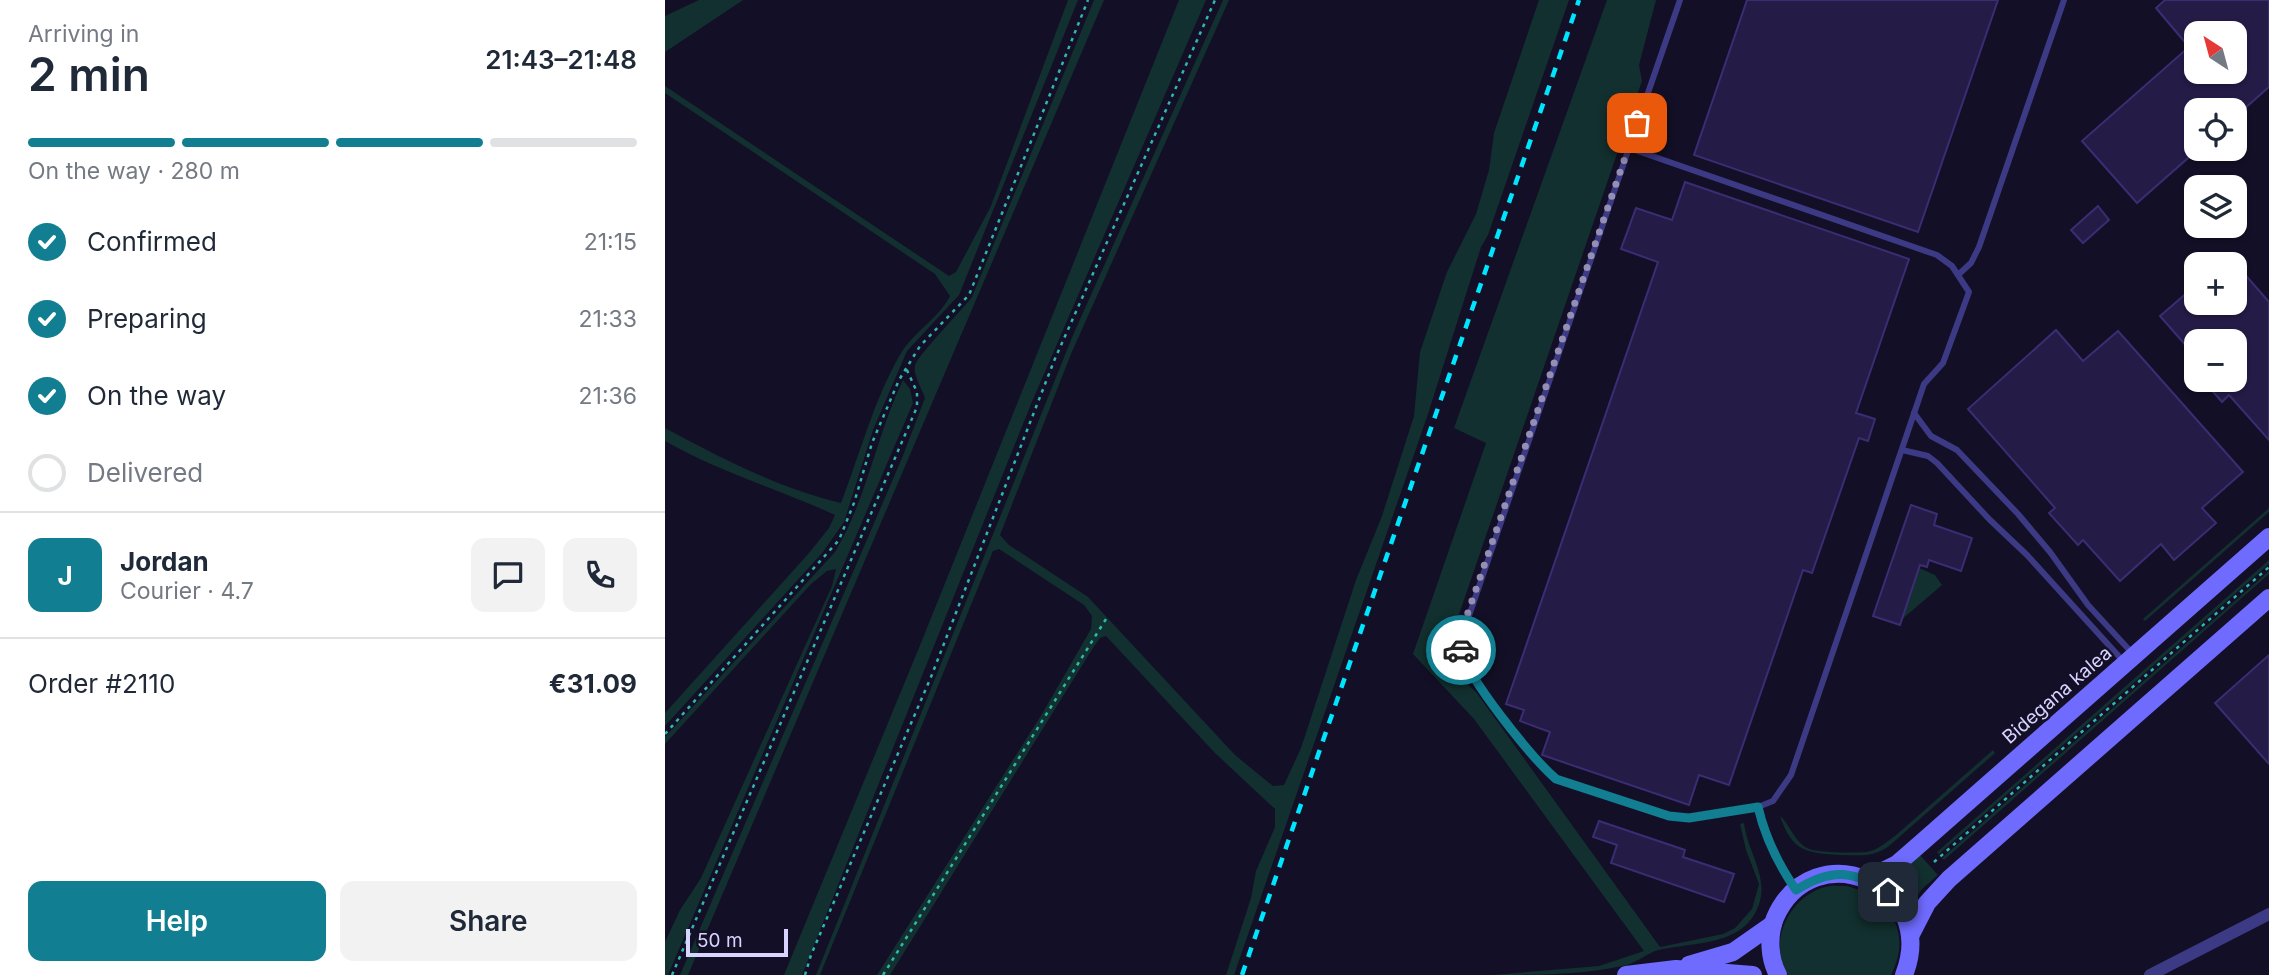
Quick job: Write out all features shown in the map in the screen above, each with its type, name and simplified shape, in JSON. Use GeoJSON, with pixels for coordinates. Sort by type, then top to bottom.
{"type":"FeatureCollection","features":[{"type":"Feature","properties":{"kind":"street","name":"Bidegana kalea"},"geometry":{"type":"LineString","coordinates":[[1867,879],[1897,864],[2269,537]]}},
{"type":"Feature","properties":{"kind":"street"},"geometry":{"type":"LineString","coordinates":[[1910,934],[1927,903],[1949,879],[2269,598]]}},
{"type":"Feature","properties":{"kind":"street"},"geometry":{"type":"LineString","coordinates":[[1778,975],[1773,967],[1770,945],[1773,923],[1786,899],[1796,890],[1812,880],[1830,874],[1849,874],[1867,879],[1888,892],[1903,911],[1910,934],[1907,971]]}},
{"type":"Feature","properties":{"kind":"street"},"geometry":{"type":"LineString","coordinates":[[2150,975],[2269,914]]}},
{"type":"Feature","properties":{"kind":"street"},"geometry":{"type":"LineString","coordinates":[[1626,975],[1676,969],[1733,952],[1773,923]]}},
{"type":"Feature","properties":{"kind":"street"},"geometry":{"type":"LineString","coordinates":[[1676,969],[1753,975]]}},
{"type":"Feature","properties":{"kind":"lane"},"geometry":{"type":"LineString","coordinates":[[1629,148],[1937,255],[1959,274],[1969,292],[1943,363],[1924,384],[1791,775],[1773,801],[1758,807],[1689,818],[1669,816],[1556,779],[1542,767],[1486,694],[1463,660],[1459,645],[1464,624],[1680,0]]}},
{"type":"Feature","properties":{"kind":"lane"},"geometry":{"type":"LineString","coordinates":[[1959,274],[1971,262],[1979,247],[2064,0]]}},
{"type":"Feature","properties":{"kind":"lane"},"geometry":{"type":"LineString","coordinates":[[1914,413],[1931,436],[1957,450],[2018,514],[2130,659]]}},
{"type":"Feature","properties":{"kind":"lane"},"geometry":{"type":"LineString","coordinates":[[1902,450],[1928,456],[1951,476],[1989,519],[2130,659]]}},
{"type":"Feature","properties":{"kind":"lane"},"geometry":{"type":"LineString","coordinates":[[1758,807],[1780,867],[1796,890]]}},
{"type":"Feature","properties":{"kind":"path"},"geometry":{"type":"LineString","coordinates":[[665,734],[839,540],[872,443],[906,368],[920,346],[969,295],[1088,0]]}},
{"type":"Feature","properties":{"kind":"path"},"geometry":{"type":"LineString","coordinates":[[805,975],[811,955],[931,677],[1054,361],[1215,0]]}},
{"type":"Feature","properties":{"kind":"path"},"geometry":{"type":"LineString","coordinates":[[672,975],[917,407],[917,392],[906,368]]}},
{"type":"Feature","properties":{"kind":"path"},"geometry":{"type":"LineString","coordinates":[[1934,862],[2269,567]]}},
{"type":"Feature","properties":{"kind":"path"},"geometry":{"type":"LineString","coordinates":[[883,975],[1106,619]]}},
{"type":"Feature","properties":{"kind":"green space"},"geometry":{"type":"Polygon","coordinates":[[[699,0],[743,0],[665,52],[665,16],[699,0]]]}},
{"type":"Feature","properties":{"kind":"green space"},"geometry":{"type":"Polygon","coordinates":[[[1068,0],[1078,0],[959,295],[907,351],[873,430],[844,522],[823,552],[665,726],[665,713],[809,553],[829,528],[835,515],[686,452],[665,441],[665,428],[772,481],[841,503],[891,371],[906,345],[939,312],[950,296],[935,274],[665,93],[665,86],[949,276],[956,272],[991,206],[1068,0]]]}},
{"type":"Feature","properties":{"kind":"green space"},"geometry":{"type":"Polygon","coordinates":[[[1094,0],[1104,0],[688,975],[680,975],[902,458],[925,398],[916,378],[917,361],[972,297],[1094,0]]]}},
{"type":"Feature","properties":{"kind":"green space"},"geometry":{"type":"Polygon","coordinates":[[[1179,0],[1206,0],[1031,404],[802,975],[784,975],[923,638],[1179,0]]]}},
{"type":"Feature","properties":{"kind":"green space"},"geometry":{"type":"Polygon","coordinates":[[[1223,0],[1229,0],[1071,354],[1000,535],[1009,545],[1088,597],[1235,755],[1273,786],[1284,785],[1301,748],[1356,580],[1382,516],[1414,416],[1420,352],[1447,272],[1476,214],[1489,170],[1494,133],[1539,0],[1569,0],[1488,235],[1481,247],[1428,414],[1234,975],[1226,975],[1251,898],[1256,871],[1275,827],[1275,809],[1215,753],[1106,636],[1100,638],[1091,651],[890,975],[877,975],[1042,714],[1091,629],[1092,616],[1084,605],[999,549],[993,551],[820,975],[816,975],[1073,335],[1223,0]]]}},
{"type":"Feature","properties":{"kind":"green space"},"geometry":{"type":"Polygon","coordinates":[[[1607,0],[1656,0],[1639,65],[1642,81],[1443,661],[1476,692],[1660,947],[1723,934],[1735,928],[1752,909],[1759,884],[1746,850],[1740,824],[1744,823],[1761,881],[1760,901],[1753,916],[1731,935],[1655,951],[1631,964],[1560,974],[1493,975],[1599,966],[1644,951],[1474,719],[1413,654],[1486,443],[1454,428],[1607,0]]]}},
{"type":"Feature","properties":{"kind":"green space"},"geometry":{"type":"Polygon","coordinates":[[[903,380],[910,389],[913,403],[668,975],[665,975],[665,942],[680,910],[701,878],[832,586],[836,569],[827,571],[811,584],[665,744],[665,737],[835,552],[855,511],[885,423],[903,380]]]}},
{"type":"Feature","properties":{"kind":"green space"},"geometry":{"type":"Polygon","coordinates":[[[2269,508],[2269,512],[2145,621],[2143,619],[2269,508]]]}},
{"type":"Feature","properties":{"kind":"green space"},"geometry":{"type":"Polygon","coordinates":[[[2269,560],[2269,564],[1939,854],[1937,852],[2269,560]]]}},
{"type":"Feature","properties":{"kind":"green space"},"geometry":{"type":"Polygon","coordinates":[[[1919,568],[1935,575],[1942,585],[1901,620],[1919,568]]]}},
{"type":"Feature","properties":{"kind":"green space"},"geometry":{"type":"Polygon","coordinates":[[[2269,571],[2269,574],[1944,860],[1942,858],[2269,571]]]}},
{"type":"Feature","properties":{"kind":"green space"},"geometry":{"type":"Polygon","coordinates":[[[1993,750],[1995,753],[1889,846],[1877,852],[1854,855],[1810,851],[1796,844],[1790,837],[1780,816],[1807,848],[1836,852],[1870,851],[1895,836],[1993,750]]]}},
{"type":"Feature","properties":{"kind":"green space"},"geometry":{"type":"Polygon","coordinates":[[[1920,855],[1938,875],[1911,903],[1902,889],[1889,879],[1920,855]]]}},
{"type":"Feature","properties":{"kind":"green space"},"geometry":{"type":"Polygon","coordinates":[[[1828,886],[1847,886],[1875,899],[1886,908],[1893,919],[1898,931],[1899,945],[1891,975],[1788,975],[1780,949],[1785,922],[1792,911],[1812,892],[1828,886]]]}},
{"type":"Feature","properties":{"kind":"building"},"geometry":{"type":"Polygon","coordinates":[[[1747,0],[1998,0],[1918,232],[1694,155],[1747,0]]]}},
{"type":"Feature","properties":{"kind":"building"},"geometry":{"type":"Polygon","coordinates":[[[2165,0],[2269,0],[2269,87],[2247,106],[2247,98],[2184,98],[2185,161],[2137,203],[2082,141],[2184,51],[2184,84],[2247,84],[2247,21],[2184,21],[2184,41],[2156,8],[2165,0]]]}},
{"type":"Feature","properties":{"kind":"building"},"geometry":{"type":"Polygon","coordinates":[[[1685,182],[1909,259],[1856,413],[1875,419],[1868,441],[1859,438],[1812,573],[1803,570],[1729,785],[1699,775],[1689,805],[1542,755],[1550,732],[1520,721],[1524,710],[1506,704],[1658,262],[1621,249],[1636,208],[1672,220],[1685,182]]]}},
{"type":"Feature","properties":{"kind":"building"},"geometry":{"type":"Polygon","coordinates":[[[2098,206],[2109,220],[2083,243],[2071,230],[2098,206]]]}},
{"type":"Feature","properties":{"kind":"building"},"geometry":{"type":"Polygon","coordinates":[[[2247,277],[2269,302],[2269,440],[2229,395],[2222,402],[2213,392],[2247,392],[2247,329],[2184,329],[2184,343],[2160,316],[2184,295],[2184,315],[2247,315],[2247,277]]]}},
{"type":"Feature","properties":{"kind":"building"},"geometry":{"type":"Polygon","coordinates":[[[2056,330],[2083,361],[2118,331],[2243,472],[2202,508],[2216,523],[2174,560],[2161,544],[2120,581],[2083,540],[2078,545],[2049,513],[2055,508],[1968,409],[2056,330]]]}},
{"type":"Feature","properties":{"kind":"building"},"geometry":{"type":"Polygon","coordinates":[[[1911,505],[1937,514],[1934,525],[1972,538],[1961,571],[1929,560],[1927,567],[1920,565],[1900,625],[1873,616],[1911,505]]]}},
{"type":"Feature","properties":{"kind":"building"},"geometry":{"type":"Polygon","coordinates":[[[2269,655],[2269,764],[2215,703],[2269,655]]]}},
{"type":"Feature","properties":{"kind":"building"},"geometry":{"type":"Polygon","coordinates":[[[1599,821],[1685,850],[1683,857],[1734,874],[1724,902],[1611,863],[1617,845],[1593,837],[1599,821]]]}},
{"type":"Feature","properties":{"kind":"railway"},"geometry":{"type":"LineString","coordinates":[[1242,975],[1579,0]]}},
{"type":"Feature","properties":{"kind":"way so far"},"geometry":{"type":"LineString","coordinates":[[1461,650],[1459,645],[1464,624],[1637,123]]}},
{"type":"Feature","properties":{"kind":"route"},"geometry":{"type":"LineString","coordinates":[[1461,650],[1463,660],[1486,694],[1542,767],[1556,779],[1669,816],[1689,818],[1758,807],[1780,867],[1796,890],[1812,880],[1830,874],[1849,874],[1867,879],[1888,892]]}}]}
